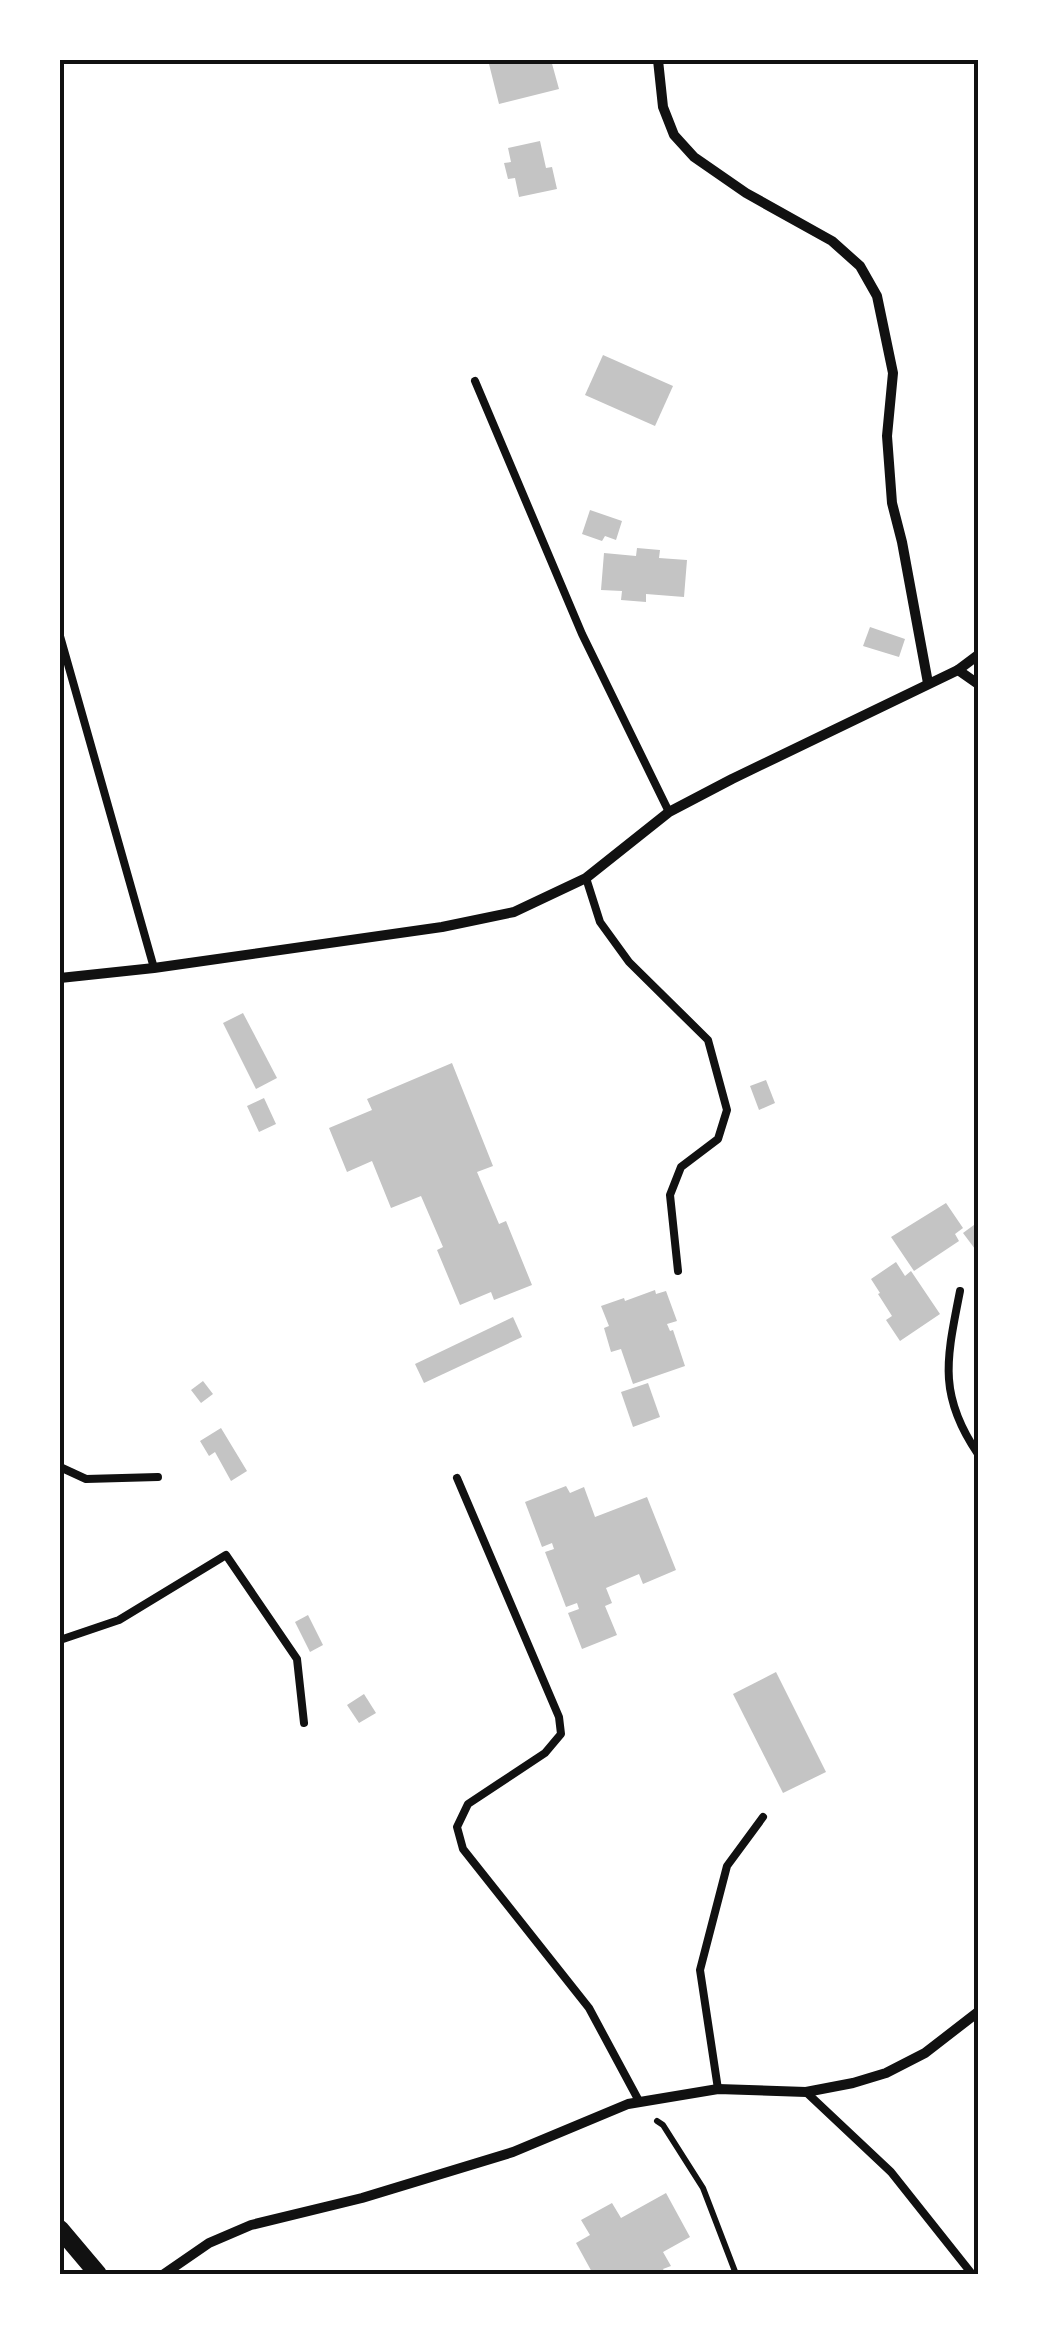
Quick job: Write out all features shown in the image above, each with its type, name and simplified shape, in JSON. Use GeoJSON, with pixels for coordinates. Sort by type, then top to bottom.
{"type":"FeatureCollection","features":[{"type":"Feature","properties":{"kind":"street"},"geometry":{"type":"LineString","coordinates":[[658,60],[663,107],[674,135],[694,156],[746,193],[832,241],[860,266],[877,296],[893,374],[887,436],[892,503],[928,683]]}},
{"type":"Feature","properties":{"kind":"street"},"geometry":{"type":"LineString","coordinates":[[60,978],[442,927],[514,912],[586,878],[669,812],[958,670],[978,655]]}},
{"type":"Feature","properties":{"kind":"street"},"geometry":{"type":"LineString","coordinates":[[958,670],[978,684]]}},
{"type":"Feature","properties":{"kind":"street"},"geometry":{"type":"LineString","coordinates":[[164,2274],[209,2242],[251,2225],[362,2198],[514,2152],[634,2103],[718,2089],[806,2092],[853,2083],[925,2053],[978,2012]]}},
{"type":"Feature","properties":{"kind":"street"},"geometry":{"type":"LineString","coordinates":[[60,2228],[98,2274]]}},
{"type":"Feature","properties":{"kind":"lane"},"geometry":{"type":"LineString","coordinates":[[474,381],[582,634],[669,812]]}},
{"type":"Feature","properties":{"kind":"lane"},"geometry":{"type":"LineString","coordinates":[[60,636],[154,968]]}},
{"type":"Feature","properties":{"kind":"lane"},"geometry":{"type":"LineString","coordinates":[[586,878],[600,922],[629,962],[708,1040],[727,1110],[718,1138],[681,1168],[670,1195],[678,1271]]}},
{"type":"Feature","properties":{"kind":"lane"},"geometry":{"type":"LineString","coordinates":[[960,1292],[948,1356],[949,1391],[964,1434],[978,1454]]}},
{"type":"Feature","properties":{"kind":"lane"},"geometry":{"type":"LineString","coordinates":[[60,1467],[86,1479],[158,1476]]}},
{"type":"Feature","properties":{"kind":"lane"},"geometry":{"type":"LineString","coordinates":[[457,1478],[559,1717],[562,1734],[546,1752],[468,1804],[457,1827],[463,1849],[589,2008],[634,2103]]}},
{"type":"Feature","properties":{"kind":"lane"},"geometry":{"type":"LineString","coordinates":[[60,1640],[119,1620],[226,1555],[297,1660],[304,1723]]}},
{"type":"Feature","properties":{"kind":"lane"},"geometry":{"type":"LineString","coordinates":[[718,2089],[700,1970],[727,1866],[763,1817]]}},
{"type":"Feature","properties":{"kind":"lane"},"geometry":{"type":"LineString","coordinates":[[806,2092],[891,2172],[972,2274]]}},
{"type":"Feature","properties":{"kind":"path"},"geometry":{"type":"LineString","coordinates":[[634,2103],[663,2125],[704,2188],[736,2274]]}},
{"type":"Feature","properties":{"kind":"building"},"geometry":{"type":"Polygon","coordinates":[[[488,60],[551,60],[559,89],[499,104],[488,60]]]}},
{"type":"Feature","properties":{"kind":"building"},"geometry":{"type":"Polygon","coordinates":[[[540,141],[546,168],[552,167],[557,189],[519,197],[515,178],[508,179],[504,163],[511,162],[508,148],[540,141]]]}},
{"type":"Feature","properties":{"kind":"building"},"geometry":{"type":"Polygon","coordinates":[[[603,355],[673,386],[655,426],[585,395],[603,355]]]}},
{"type":"Feature","properties":{"kind":"building"},"geometry":{"type":"Polygon","coordinates":[[[590,510],[622,521],[616,540],[605,536],[602,541],[582,534],[590,510]]]}},
{"type":"Feature","properties":{"kind":"building"},"geometry":{"type":"Polygon","coordinates":[[[637,548],[660,550],[659,558],[687,560],[684,597],[646,594],[646,602],[621,600],[622,591],[601,590],[604,553],[636,556],[637,548]]]}},
{"type":"Feature","properties":{"kind":"building"},"geometry":{"type":"Polygon","coordinates":[[[870,627],[905,639],[899,657],[863,646],[870,627]]]}},
{"type":"Feature","properties":{"kind":"building"},"geometry":{"type":"Polygon","coordinates":[[[243,1013],[277,1078],[256,1089],[223,1023],[243,1013]]]}},
{"type":"Feature","properties":{"kind":"building"},"geometry":{"type":"Polygon","coordinates":[[[452,1063],[493,1166],[477,1172],[499,1224],[506,1221],[532,1285],[494,1300],[491,1292],[460,1305],[437,1250],[443,1247],[421,1196],[391,1208],[372,1161],[347,1172],[329,1128],[372,1110],[367,1099],[452,1063]]]}},
{"type":"Feature","properties":{"kind":"building"},"geometry":{"type":"Polygon","coordinates":[[[766,1080],[775,1103],[759,1110],[750,1086],[766,1080]]]}},
{"type":"Feature","properties":{"kind":"building"},"geometry":{"type":"Polygon","coordinates":[[[264,1098],[276,1124],[259,1132],[247,1106],[264,1098]]]}},
{"type":"Feature","properties":{"kind":"building"},"geometry":{"type":"Polygon","coordinates":[[[946,1203],[963,1228],[955,1234],[959,1241],[914,1271],[891,1237],[946,1203]]]}},
{"type":"Feature","properties":{"kind":"building"},"geometry":{"type":"Polygon","coordinates":[[[978,1222],[978,1253],[963,1233],[978,1222]]]}},
{"type":"Feature","properties":{"kind":"building"},"geometry":{"type":"Polygon","coordinates":[[[896,1262],[905,1276],[911,1271],[940,1314],[900,1341],[886,1320],[892,1316],[871,1279],[896,1262]]]}},
{"type":"Feature","properties":{"kind":"building"},"geometry":{"type":"Polygon","coordinates":[[[655,1290],[656,1294],[666,1291],[677,1321],[667,1324],[673,1330],[685,1366],[633,1384],[621,1349],[611,1352],[604,1328],[609,1326],[601,1306],[655,1290]]]}},
{"type":"Feature","properties":{"kind":"building"},"geometry":{"type":"Polygon","coordinates":[[[513,1317],[522,1337],[424,1383],[415,1364],[513,1317]]]}},
{"type":"Feature","properties":{"kind":"building"},"geometry":{"type":"Polygon","coordinates":[[[203,1381],[213,1394],[201,1403],[191,1390],[203,1381]]]}},
{"type":"Feature","properties":{"kind":"building"},"geometry":{"type":"Polygon","coordinates":[[[648,1383],[660,1417],[633,1427],[621,1392],[648,1383]]]}},
{"type":"Feature","properties":{"kind":"building"},"geometry":{"type":"Polygon","coordinates":[[[221,1428],[247,1471],[231,1481],[215,1452],[209,1456],[200,1441],[221,1428]]]}},
{"type":"Feature","properties":{"kind":"building"},"geometry":{"type":"Polygon","coordinates":[[[566,1486],[570,1493],[584,1487],[595,1517],[647,1497],[676,1570],[643,1584],[639,1574],[606,1588],[612,1603],[605,1606],[617,1635],[582,1649],[568,1613],[579,1609],[577,1603],[566,1607],[545,1552],[554,1549],[552,1543],[542,1547],[525,1502],[566,1486]]]}},
{"type":"Feature","properties":{"kind":"building"},"geometry":{"type":"Polygon","coordinates":[[[308,1615],[323,1645],[310,1652],[295,1622],[308,1615]]]}},
{"type":"Feature","properties":{"kind":"building"},"geometry":{"type":"Polygon","coordinates":[[[776,1672],[826,1772],[783,1793],[733,1694],[776,1672]]]}},
{"type":"Feature","properties":{"kind":"building"},"geometry":{"type":"Polygon","coordinates":[[[364,1694],[376,1713],[359,1723],[347,1705],[364,1694]]]}},
{"type":"Feature","properties":{"kind":"building"},"geometry":{"type":"Polygon","coordinates":[[[666,2193],[690,2237],[663,2252],[671,2266],[663,2269],[666,2274],[593,2274],[576,2243],[590,2235],[581,2220],[612,2203],[621,2218],[666,2193]]]}}]}
